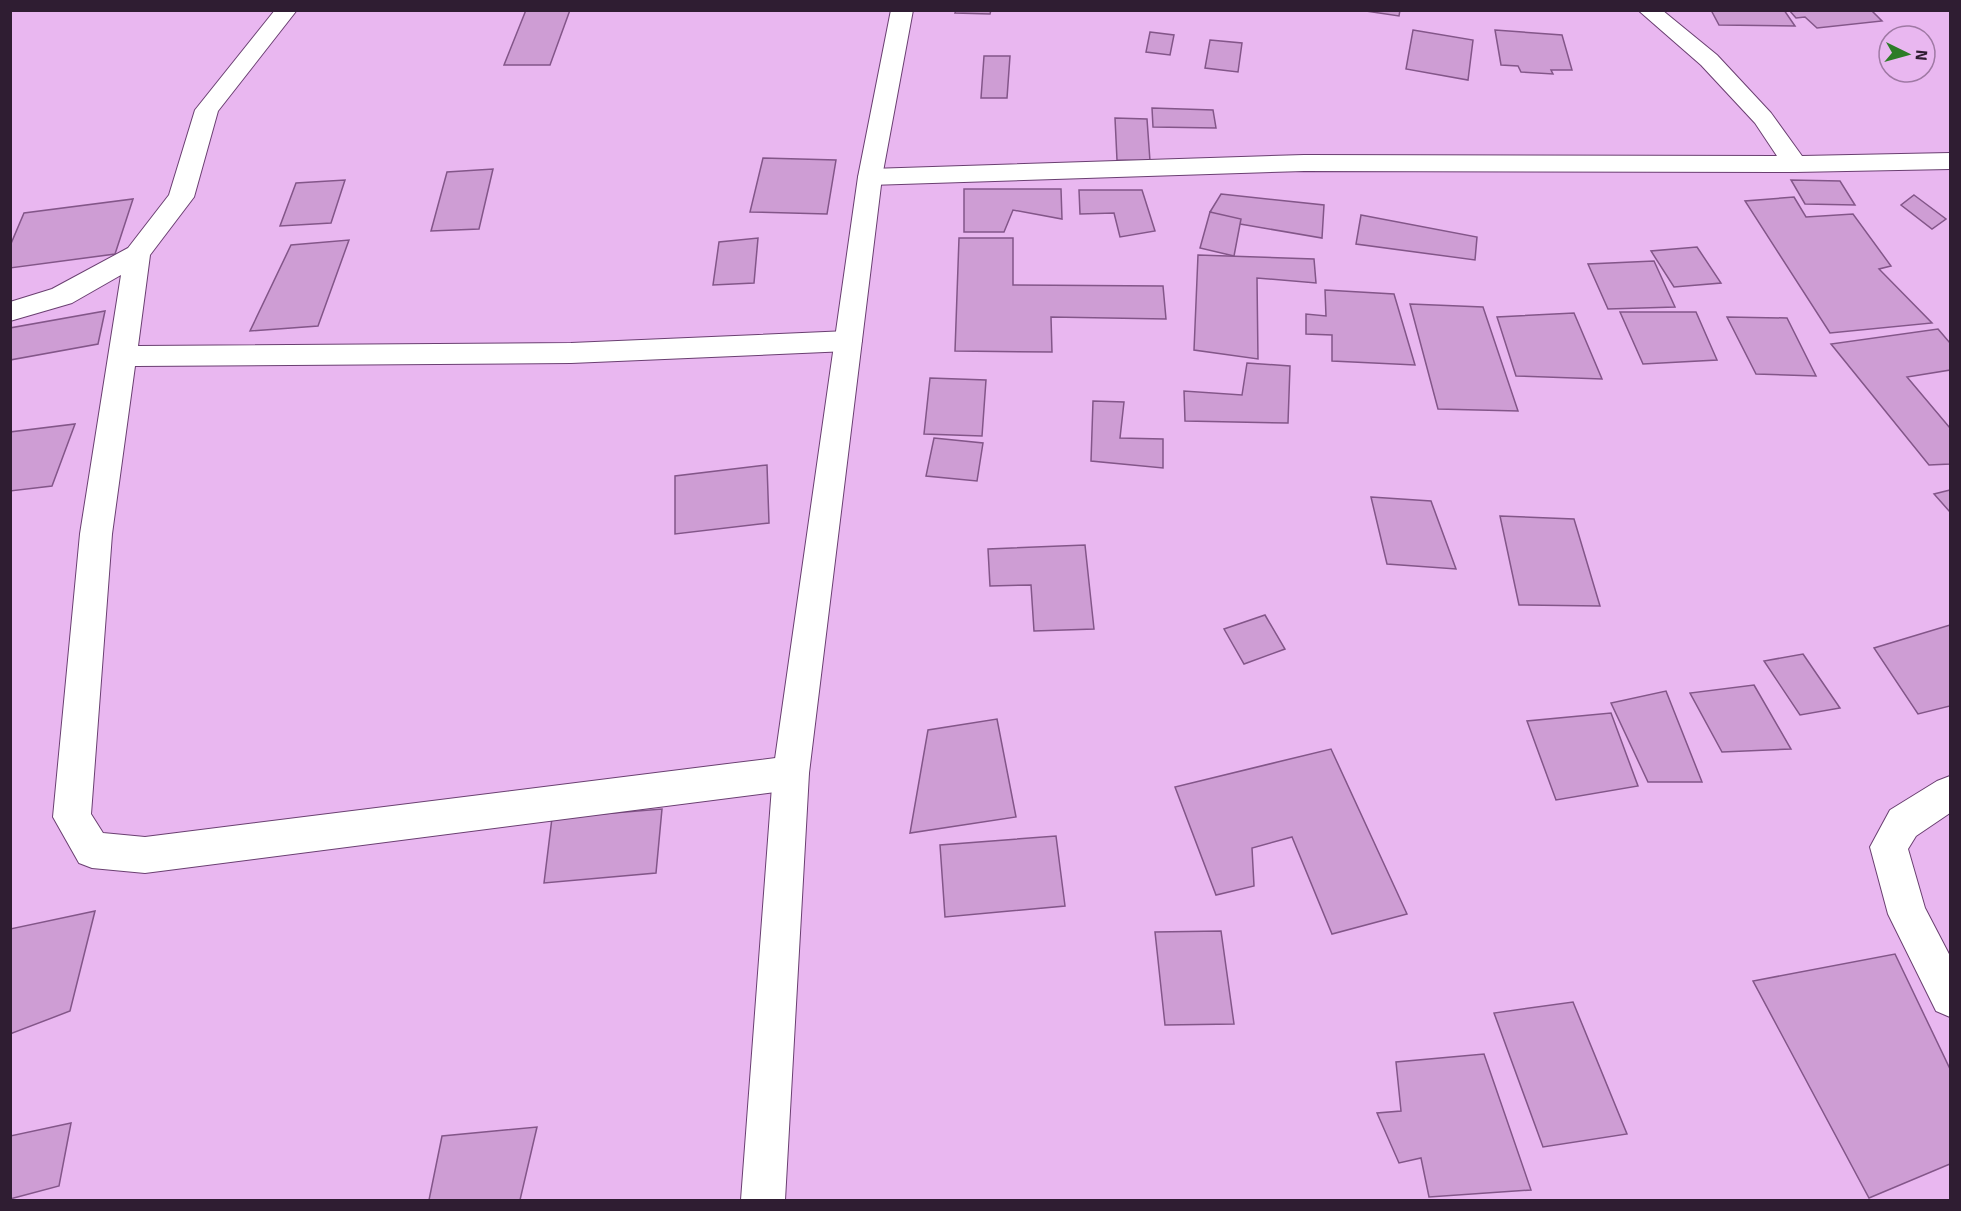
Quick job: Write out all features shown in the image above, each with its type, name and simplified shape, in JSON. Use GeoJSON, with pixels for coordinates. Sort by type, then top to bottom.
{"type":"FeatureCollection","features":[{"type":"Feature","properties":{"kind":"street"},"geometry":{"type":"LineString","coordinates":[[10,312],[62,296],[137,254],[181,197],[207,110],[287,10]]}},
{"type":"Feature","properties":{"kind":"street"},"geometry":{"type":"LineString","coordinates":[[763,1200],[791,773],[870,177],[902,10]]}},
{"type":"Feature","properties":{"kind":"street"},"geometry":{"type":"LineString","coordinates":[[1648,10],[1709,60],[1763,118],[1795,164]]}},
{"type":"Feature","properties":{"kind":"street"},"geometry":{"type":"LineString","coordinates":[[870,177],[1304,163],[1795,164],[1950,161]]}},
{"type":"Feature","properties":{"kind":"street"},"geometry":{"type":"LineString","coordinates":[[137,254],[96,534],[72,817],[92,850],[145,855],[791,773]]}},
{"type":"Feature","properties":{"kind":"street"},"geometry":{"type":"LineString","coordinates":[[123,356],[571,353],[849,341]]}},
{"type":"Feature","properties":{"kind":"street"},"geometry":{"type":"LineString","coordinates":[[1950,793],[1903,823],[1889,847],[1907,914],[1950,997]]}},
{"type":"Feature","properties":{"kind":"building"},"geometry":{"type":"Polygon","coordinates":[[[526,10],[570,10],[550,65],[504,65],[526,10]]]}},
{"type":"Feature","properties":{"kind":"building"},"geometry":{"type":"Polygon","coordinates":[[[956,10],[991,10],[990,14],[955,13],[956,10]]]}},
{"type":"Feature","properties":{"kind":"building"},"geometry":{"type":"Polygon","coordinates":[[[1359,10],[1400,10],[1399,16],[1359,10]]]}},
{"type":"Feature","properties":{"kind":"building"},"geometry":{"type":"Polygon","coordinates":[[[1711,10],[1784,10],[1795,26],[1719,25],[1711,10]]]}},
{"type":"Feature","properties":{"kind":"building"},"geometry":{"type":"Polygon","coordinates":[[[1789,10],[1871,10],[1882,21],[1817,28],[1805,17],[1796,18],[1789,10]]]}},
{"type":"Feature","properties":{"kind":"building"},"geometry":{"type":"Polygon","coordinates":[[[1413,30],[1473,40],[1468,80],[1406,69],[1413,30]]]}},
{"type":"Feature","properties":{"kind":"building"},"geometry":{"type":"Polygon","coordinates":[[[1495,30],[1562,35],[1572,70],[1551,70],[1553,74],[1521,72],[1518,66],[1501,65],[1495,30]]]}},
{"type":"Feature","properties":{"kind":"building"},"geometry":{"type":"Polygon","coordinates":[[[1150,32],[1174,35],[1170,55],[1146,52],[1150,32]]]}},
{"type":"Feature","properties":{"kind":"building"},"geometry":{"type":"Polygon","coordinates":[[[1210,40],[1242,43],[1238,72],[1205,68],[1210,40]]]}},
{"type":"Feature","properties":{"kind":"building"},"geometry":{"type":"Polygon","coordinates":[[[984,56],[1010,56],[1007,98],[981,98],[984,56]]]}},
{"type":"Feature","properties":{"kind":"building"},"geometry":{"type":"Polygon","coordinates":[[[1152,108],[1213,110],[1216,128],[1153,127],[1152,108]]]}},
{"type":"Feature","properties":{"kind":"building"},"geometry":{"type":"Polygon","coordinates":[[[1115,118],[1147,119],[1150,161],[1117,160],[1115,118]]]}},
{"type":"Feature","properties":{"kind":"building"},"geometry":{"type":"Polygon","coordinates":[[[763,158],[836,160],[827,214],[750,212],[763,158]]]}},
{"type":"Feature","properties":{"kind":"building"},"geometry":{"type":"Polygon","coordinates":[[[493,169],[479,229],[431,231],[447,172],[493,169]]]}},
{"type":"Feature","properties":{"kind":"building"},"geometry":{"type":"Polygon","coordinates":[[[345,180],[331,223],[280,226],[296,183],[345,180]]]}},
{"type":"Feature","properties":{"kind":"building"},"geometry":{"type":"Polygon","coordinates":[[[1791,180],[1840,181],[1855,205],[1805,204],[1791,180]]]}},
{"type":"Feature","properties":{"kind":"building"},"geometry":{"type":"Polygon","coordinates":[[[964,189],[1061,189],[1062,219],[1013,210],[1004,232],[964,232],[964,189]]]}},
{"type":"Feature","properties":{"kind":"building"},"geometry":{"type":"Polygon","coordinates":[[[1079,190],[1142,190],[1155,231],[1120,237],[1114,213],[1080,214],[1079,190]]]}},
{"type":"Feature","properties":{"kind":"building"},"geometry":{"type":"Polygon","coordinates":[[[1221,194],[1324,205],[1322,238],[1240,224],[1210,212],[1221,194]]]}},
{"type":"Feature","properties":{"kind":"building"},"geometry":{"type":"Polygon","coordinates":[[[1914,195],[1946,219],[1932,229],[1901,205],[1914,195]]]}},
{"type":"Feature","properties":{"kind":"building"},"geometry":{"type":"Polygon","coordinates":[[[1794,197],[1806,217],[1853,214],[1891,266],[1879,269],[1932,323],[1830,333],[1745,201],[1794,197]]]}},
{"type":"Feature","properties":{"kind":"building"},"geometry":{"type":"Polygon","coordinates":[[[133,199],[115,254],[10,268],[10,246],[24,213],[133,199]]]}},
{"type":"Feature","properties":{"kind":"building"},"geometry":{"type":"Polygon","coordinates":[[[1210,212],[1241,219],[1234,256],[1200,248],[1210,212]]]}},
{"type":"Feature","properties":{"kind":"building"},"geometry":{"type":"Polygon","coordinates":[[[1361,215],[1477,237],[1475,260],[1356,244],[1361,215]]]}},
{"type":"Feature","properties":{"kind":"building"},"geometry":{"type":"Polygon","coordinates":[[[758,238],[754,283],[713,285],[719,242],[758,238]]]}},
{"type":"Feature","properties":{"kind":"building"},"geometry":{"type":"Polygon","coordinates":[[[959,238],[1013,238],[1013,285],[1163,286],[1166,319],[1051,317],[1052,352],[955,351],[959,238]]]}},
{"type":"Feature","properties":{"kind":"building"},"geometry":{"type":"Polygon","coordinates":[[[349,240],[318,326],[250,331],[291,245],[349,240]]]}},
{"type":"Feature","properties":{"kind":"building"},"geometry":{"type":"Polygon","coordinates":[[[1697,247],[1721,283],[1674,287],[1651,251],[1697,247]]]}},
{"type":"Feature","properties":{"kind":"building"},"geometry":{"type":"Polygon","coordinates":[[[1198,255],[1314,259],[1316,283],[1257,278],[1258,359],[1194,350],[1198,255]]]}},
{"type":"Feature","properties":{"kind":"building"},"geometry":{"type":"Polygon","coordinates":[[[1654,261],[1675,307],[1608,309],[1588,264],[1654,261]]]}},
{"type":"Feature","properties":{"kind":"building"},"geometry":{"type":"Polygon","coordinates":[[[1325,290],[1394,294],[1415,365],[1332,361],[1332,335],[1306,334],[1306,314],[1326,316],[1325,290]]]}},
{"type":"Feature","properties":{"kind":"building"},"geometry":{"type":"Polygon","coordinates":[[[1410,304],[1483,307],[1518,411],[1438,409],[1410,304]]]}},
{"type":"Feature","properties":{"kind":"building"},"geometry":{"type":"Polygon","coordinates":[[[105,311],[98,344],[10,360],[10,328],[105,311]]]}},
{"type":"Feature","properties":{"kind":"building"},"geometry":{"type":"Polygon","coordinates":[[[1620,312],[1696,312],[1717,360],[1643,364],[1620,312]]]}},
{"type":"Feature","properties":{"kind":"building"},"geometry":{"type":"Polygon","coordinates":[[[1574,313],[1602,379],[1516,376],[1497,317],[1574,313]]]}},
{"type":"Feature","properties":{"kind":"building"},"geometry":{"type":"Polygon","coordinates":[[[1727,317],[1787,318],[1816,376],[1756,374],[1727,317]]]}},
{"type":"Feature","properties":{"kind":"building"},"geometry":{"type":"Polygon","coordinates":[[[1938,329],[1950,343],[1950,370],[1907,377],[1950,428],[1950,464],[1929,465],[1831,344],[1938,329]]]}},
{"type":"Feature","properties":{"kind":"building"},"geometry":{"type":"Polygon","coordinates":[[[1247,363],[1290,366],[1288,423],[1185,421],[1184,391],[1242,395],[1247,363]]]}},
{"type":"Feature","properties":{"kind":"building"},"geometry":{"type":"Polygon","coordinates":[[[930,378],[986,380],[982,436],[924,434],[930,378]]]}},
{"type":"Feature","properties":{"kind":"building"},"geometry":{"type":"Polygon","coordinates":[[[1093,401],[1124,402],[1120,438],[1163,439],[1163,468],[1091,461],[1093,401]]]}},
{"type":"Feature","properties":{"kind":"building"},"geometry":{"type":"Polygon","coordinates":[[[75,424],[52,486],[10,491],[10,432],[75,424]]]}},
{"type":"Feature","properties":{"kind":"building"},"geometry":{"type":"Polygon","coordinates":[[[934,438],[983,443],[977,481],[926,476],[934,438]]]}},
{"type":"Feature","properties":{"kind":"building"},"geometry":{"type":"Polygon","coordinates":[[[767,465],[769,523],[675,534],[675,476],[767,465]]]}},
{"type":"Feature","properties":{"kind":"building"},"geometry":{"type":"Polygon","coordinates":[[[1950,490],[1950,512],[1934,494],[1950,490]]]}},
{"type":"Feature","properties":{"kind":"building"},"geometry":{"type":"Polygon","coordinates":[[[1371,497],[1431,501],[1456,569],[1387,564],[1371,497]]]}},
{"type":"Feature","properties":{"kind":"building"},"geometry":{"type":"Polygon","coordinates":[[[1500,516],[1574,519],[1600,606],[1519,605],[1500,516]]]}},
{"type":"Feature","properties":{"kind":"building"},"geometry":{"type":"Polygon","coordinates":[[[1085,545],[1094,629],[1034,631],[1031,585],[990,586],[988,549],[1085,545]]]}},
{"type":"Feature","properties":{"kind":"building"},"geometry":{"type":"Polygon","coordinates":[[[1265,615],[1285,649],[1244,664],[1224,629],[1265,615]]]}},
{"type":"Feature","properties":{"kind":"building"},"geometry":{"type":"Polygon","coordinates":[[[1950,625],[1950,706],[1918,714],[1874,648],[1950,625]]]}},
{"type":"Feature","properties":{"kind":"building"},"geometry":{"type":"Polygon","coordinates":[[[1803,654],[1840,708],[1800,715],[1764,661],[1803,654]]]}},
{"type":"Feature","properties":{"kind":"building"},"geometry":{"type":"Polygon","coordinates":[[[1754,685],[1791,749],[1722,752],[1690,693],[1754,685]]]}},
{"type":"Feature","properties":{"kind":"building"},"geometry":{"type":"Polygon","coordinates":[[[1666,691],[1702,782],[1648,782],[1611,703],[1666,691]]]}},
{"type":"Feature","properties":{"kind":"building"},"geometry":{"type":"Polygon","coordinates":[[[1611,713],[1638,786],[1556,800],[1527,721],[1611,713]]]}},
{"type":"Feature","properties":{"kind":"building"},"geometry":{"type":"Polygon","coordinates":[[[997,719],[1016,817],[910,833],[928,730],[997,719]]]}},
{"type":"Feature","properties":{"kind":"building"},"geometry":{"type":"Polygon","coordinates":[[[1331,749],[1407,914],[1332,934],[1292,837],[1252,848],[1254,886],[1216,895],[1175,787],[1331,749]]]}},
{"type":"Feature","properties":{"kind":"building"},"geometry":{"type":"Polygon","coordinates":[[[662,809],[656,873],[544,883],[552,818],[662,809]]]}},
{"type":"Feature","properties":{"kind":"building"},"geometry":{"type":"Polygon","coordinates":[[[1056,836],[1065,906],[945,917],[940,845],[1056,836]]]}},
{"type":"Feature","properties":{"kind":"building"},"geometry":{"type":"Polygon","coordinates":[[[95,911],[70,1011],[10,1034],[10,929],[95,911]]]}},
{"type":"Feature","properties":{"kind":"building"},"geometry":{"type":"Polygon","coordinates":[[[1221,931],[1234,1024],[1165,1025],[1155,932],[1221,931]]]}},
{"type":"Feature","properties":{"kind":"building"},"geometry":{"type":"Polygon","coordinates":[[[1895,954],[1950,1069],[1950,1164],[1869,1198],[1753,981],[1895,954]]]}},
{"type":"Feature","properties":{"kind":"building"},"geometry":{"type":"Polygon","coordinates":[[[1573,1002],[1627,1134],[1543,1147],[1494,1013],[1573,1002]]]}},
{"type":"Feature","properties":{"kind":"building"},"geometry":{"type":"Polygon","coordinates":[[[1484,1054],[1531,1190],[1429,1197],[1421,1158],[1399,1163],[1377,1113],[1401,1111],[1396,1062],[1484,1054]]]}},
{"type":"Feature","properties":{"kind":"building"},"geometry":{"type":"Polygon","coordinates":[[[71,1123],[59,1186],[10,1199],[10,1136],[71,1123]]]}},
{"type":"Feature","properties":{"kind":"building"},"geometry":{"type":"Polygon","coordinates":[[[537,1127],[520,1200],[429,1200],[442,1136],[537,1127]]]}}]}
